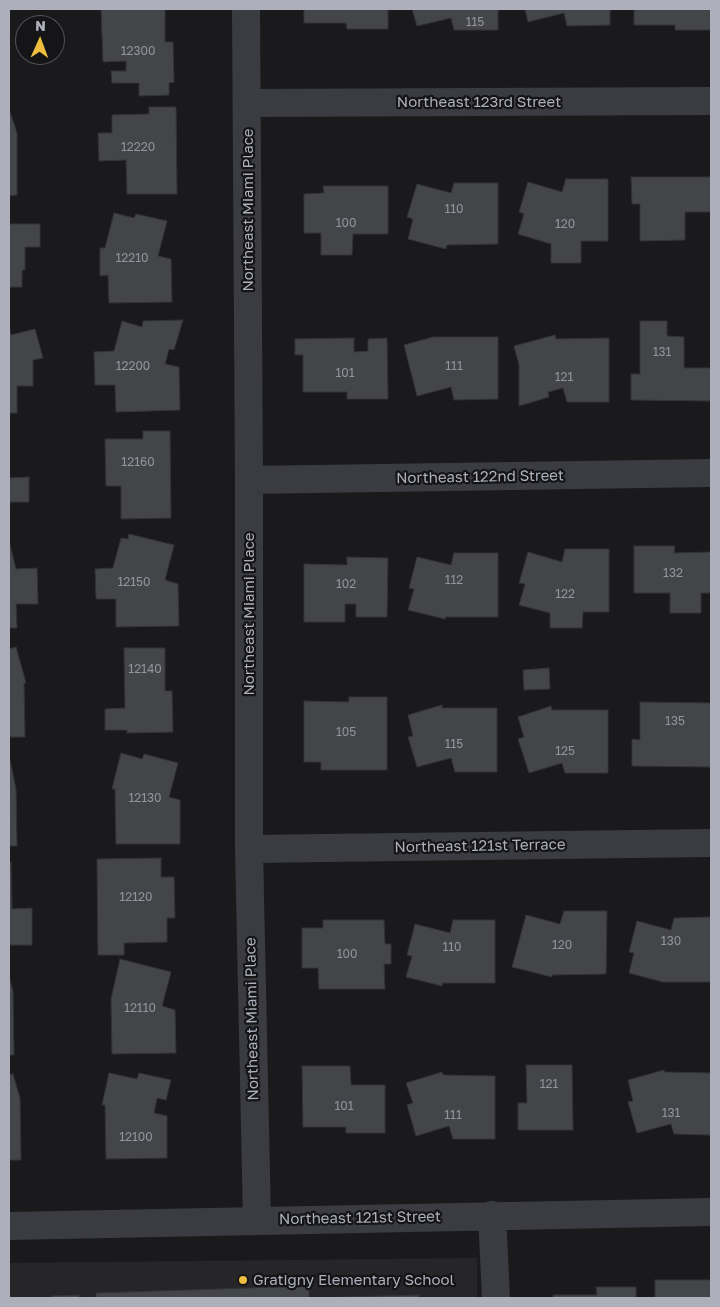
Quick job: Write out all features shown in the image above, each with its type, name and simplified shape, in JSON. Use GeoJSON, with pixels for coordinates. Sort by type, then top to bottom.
{"type":"FeatureCollection","features":[{"type":"Feature","properties":{"kind":"street","name":"Northeast Miami Place"},"geometry":{"type":"LineString","coordinates":[[246,9],[250,480],[249,849],[257,1220]]}},
{"type":"Feature","properties":{"kind":"street","name":"Northeast 123rd Street"},"geometry":{"type":"LineString","coordinates":[[248,103],[711,101]]}},
{"type":"Feature","properties":{"kind":"street","name":"Northeast 122nd Street"},"geometry":{"type":"LineString","coordinates":[[250,480],[711,474]]}},
{"type":"Feature","properties":{"kind":"street","name":"Northeast 121st Terrace"},"geometry":{"type":"LineString","coordinates":[[249,849],[711,843]]}},
{"type":"Feature","properties":{"kind":"street","name":"Northeast 121st Street"},"geometry":{"type":"LineString","coordinates":[[9,1226],[711,1212]]}},
{"type":"Feature","properties":{"kind":"street"},"geometry":{"type":"LineString","coordinates":[[492,1215],[496,1298]]}},
{"type":"Feature","properties":{"kind":"shaded area","name":"Gratigny Elementary School"},"geometry":{"type":"Polygon","coordinates":[[[477,1258],[477,1298],[9,1298],[9,1263],[477,1258]]]}},
{"type":"Feature","properties":{"kind":"building"},"geometry":{"type":"Polygon","coordinates":[[[101,9],[165,9],[165,42],[173,42],[174,82],[169,83],[169,95],[139,96],[139,83],[112,83],[111,71],[126,71],[126,61],[103,62],[101,9]]]}},
{"type":"Feature","properties":{"kind":"building"},"geometry":{"type":"Polygon","coordinates":[[[304,9],[388,9],[388,29],[347,29],[346,23],[304,23],[304,9]]]}},
{"type":"Feature","properties":{"kind":"building"},"geometry":{"type":"Polygon","coordinates":[[[412,9],[498,9],[498,30],[454,30],[451,18],[417,26],[412,9]]]}},
{"type":"Feature","properties":{"kind":"building"},"geometry":{"type":"Polygon","coordinates":[[[525,9],[610,9],[610,25],[567,26],[564,13],[528,22],[525,9]]]}},
{"type":"Feature","properties":{"kind":"building"},"geometry":{"type":"Polygon","coordinates":[[[634,9],[711,9],[711,30],[675,30],[675,25],[634,25],[634,9]]]}},
{"type":"Feature","properties":{"kind":"building"},"geometry":{"type":"Polygon","coordinates":[[[149,107],[176,107],[177,194],[127,194],[126,160],[99,161],[98,133],[112,133],[112,115],[149,114],[149,107]]]}},
{"type":"Feature","properties":{"kind":"building"},"geometry":{"type":"Polygon","coordinates":[[[9,109],[17,133],[17,195],[9,196],[9,109]]]}},
{"type":"Feature","properties":{"kind":"building"},"geometry":{"type":"Polygon","coordinates":[[[631,177],[711,177],[711,212],[685,212],[685,240],[640,241],[640,204],[632,204],[631,177]]]}},
{"type":"Feature","properties":{"kind":"building"},"geometry":{"type":"Polygon","coordinates":[[[566,179],[608,179],[608,241],[581,241],[581,263],[551,263],[551,244],[518,234],[524,214],[519,212],[528,182],[562,192],[566,179]]]}},
{"type":"Feature","properties":{"kind":"building"},"geometry":{"type":"Polygon","coordinates":[[[454,183],[498,183],[498,244],[447,245],[446,249],[408,239],[413,219],[407,217],[417,184],[451,193],[454,183]]]}},
{"type":"Feature","properties":{"kind":"building"},"geometry":{"type":"Polygon","coordinates":[[[323,186],[388,186],[388,234],[353,234],[352,255],[321,255],[321,233],[304,233],[304,194],[324,193],[323,186]]]}},
{"type":"Feature","properties":{"kind":"building"},"geometry":{"type":"Polygon","coordinates":[[[114,213],[134,218],[136,214],[167,221],[158,256],[171,259],[172,302],[109,303],[108,275],[100,276],[100,248],[105,248],[114,213]]]}},
{"type":"Feature","properties":{"kind":"building"},"geometry":{"type":"Polygon","coordinates":[[[9,224],[40,224],[40,247],[25,247],[25,270],[22,270],[22,287],[9,287],[9,224]]]}},
{"type":"Feature","properties":{"kind":"building"},"geometry":{"type":"Polygon","coordinates":[[[183,320],[174,350],[169,349],[165,364],[179,367],[180,410],[116,412],[115,385],[95,385],[94,352],[114,351],[122,321],[142,327],[143,321],[183,320]]]}},
{"type":"Feature","properties":{"kind":"building"},"geometry":{"type":"Polygon","coordinates":[[[640,321],[667,321],[667,336],[684,337],[684,368],[711,368],[711,401],[631,400],[631,374],[640,374],[640,321]]]}},
{"type":"Feature","properties":{"kind":"building"},"geometry":{"type":"Polygon","coordinates":[[[9,326],[11,335],[35,329],[43,358],[33,360],[33,386],[17,386],[17,413],[9,413],[9,326]]]}},
{"type":"Feature","properties":{"kind":"building"},"geometry":{"type":"Polygon","coordinates":[[[555,335],[556,339],[609,338],[609,402],[567,402],[563,388],[548,392],[549,397],[519,406],[519,365],[514,346],[555,335]]]}},
{"type":"Feature","properties":{"kind":"building"},"geometry":{"type":"Polygon","coordinates":[[[433,337],[498,337],[498,399],[454,400],[451,387],[417,396],[404,345],[433,337]]]}},
{"type":"Feature","properties":{"kind":"building"},"geometry":{"type":"Polygon","coordinates":[[[354,338],[354,352],[368,351],[368,339],[387,338],[388,399],[347,399],[347,392],[303,392],[303,355],[295,355],[295,339],[354,338]]]}},
{"type":"Feature","properties":{"kind":"building"},"geometry":{"type":"Polygon","coordinates":[[[143,431],[170,431],[171,518],[121,519],[121,486],[106,486],[105,439],[143,439],[143,431]]]}},
{"type":"Feature","properties":{"kind":"building"},"geometry":{"type":"Polygon","coordinates":[[[29,477],[29,502],[10,502],[9,519],[9,478],[29,477]]]}},
{"type":"Feature","properties":{"kind":"building"},"geometry":{"type":"Polygon","coordinates":[[[129,534],[174,545],[165,580],[178,584],[179,626],[116,627],[116,599],[96,599],[95,569],[113,568],[121,538],[128,539],[129,534]]]}},
{"type":"Feature","properties":{"kind":"building"},"geometry":{"type":"Polygon","coordinates":[[[9,541],[16,569],[37,568],[38,604],[16,604],[17,628],[9,628],[9,541]]]}},
{"type":"Feature","properties":{"kind":"building"},"geometry":{"type":"Polygon","coordinates":[[[634,546],[675,546],[674,553],[711,552],[711,593],[701,593],[701,613],[670,613],[670,593],[634,593],[634,546]]]}},
{"type":"Feature","properties":{"kind":"building"},"geometry":{"type":"Polygon","coordinates":[[[565,549],[609,549],[609,612],[583,612],[582,628],[550,628],[550,613],[519,605],[525,584],[519,583],[528,552],[562,562],[565,549]]]}},
{"type":"Feature","properties":{"kind":"building"},"geometry":{"type":"Polygon","coordinates":[[[454,553],[498,553],[498,617],[446,617],[445,619],[408,610],[414,589],[409,588],[417,557],[451,565],[454,553]]]}},
{"type":"Feature","properties":{"kind":"building"},"geometry":{"type":"Polygon","coordinates":[[[347,557],[388,558],[387,617],[356,617],[356,604],[345,604],[345,622],[304,622],[304,564],[347,565],[347,557]]]}},
{"type":"Feature","properties":{"kind":"building"},"geometry":{"type":"Polygon","coordinates":[[[16,647],[26,683],[24,683],[25,737],[9,737],[9,649],[16,647]]]}},
{"type":"Feature","properties":{"kind":"building"},"geometry":{"type":"Polygon","coordinates":[[[124,648],[165,648],[165,691],[172,691],[173,732],[127,733],[127,730],[105,730],[105,709],[125,708],[124,648]]]}},
{"type":"Feature","properties":{"kind":"building"},"geometry":{"type":"Polygon","coordinates":[[[549,668],[550,689],[524,690],[523,670],[549,668]]]}},
{"type":"Feature","properties":{"kind":"building"},"geometry":{"type":"Polygon","coordinates":[[[349,697],[387,697],[387,770],[321,770],[321,762],[304,762],[304,701],[349,702],[349,697]]]}},
{"type":"Feature","properties":{"kind":"building"},"geometry":{"type":"Polygon","coordinates":[[[640,702],[711,703],[711,767],[632,766],[632,739],[640,740],[640,702]]]}},
{"type":"Feature","properties":{"kind":"building"},"geometry":{"type":"Polygon","coordinates":[[[442,705],[442,708],[497,708],[497,772],[455,772],[451,758],[417,767],[408,737],[413,736],[408,715],[442,705]]]}},
{"type":"Feature","properties":{"kind":"building"},"geometry":{"type":"Polygon","coordinates":[[[551,706],[552,710],[608,710],[608,773],[565,773],[562,763],[529,773],[518,739],[524,737],[518,717],[551,706]]]}},
{"type":"Feature","properties":{"kind":"building"},"geometry":{"type":"Polygon","coordinates":[[[121,753],[142,759],[144,754],[178,763],[169,797],[180,800],[180,844],[116,844],[115,789],[112,789],[121,753]]]}},
{"type":"Feature","properties":{"kind":"building"},"geometry":{"type":"Polygon","coordinates":[[[9,755],[16,789],[17,846],[9,846],[9,755]]]}},
{"type":"Feature","properties":{"kind":"building"},"geometry":{"type":"Polygon","coordinates":[[[161,858],[161,877],[174,877],[175,918],[167,918],[167,942],[124,943],[124,955],[98,955],[97,859],[161,858]]]}},
{"type":"Feature","properties":{"kind":"building"},"geometry":{"type":"Polygon","coordinates":[[[11,862],[12,909],[32,908],[32,945],[9,945],[9,863],[11,862]]]}},
{"type":"Feature","properties":{"kind":"building"},"geometry":{"type":"Polygon","coordinates":[[[564,911],[607,911],[606,974],[552,975],[552,977],[512,967],[526,915],[560,924],[564,911]]]}},
{"type":"Feature","properties":{"kind":"building"},"geometry":{"type":"Polygon","coordinates":[[[711,917],[711,982],[663,982],[629,973],[634,953],[629,952],[637,921],[671,930],[674,918],[711,917]]]}},
{"type":"Feature","properties":{"kind":"building"},"geometry":{"type":"Polygon","coordinates":[[[323,920],[384,920],[385,944],[391,944],[391,964],[384,964],[385,989],[319,989],[318,968],[302,968],[302,928],[323,928],[323,920]]]}},
{"type":"Feature","properties":{"kind":"building"},"geometry":{"type":"Polygon","coordinates":[[[453,920],[495,920],[495,983],[442,983],[442,986],[406,977],[412,956],[407,955],[415,924],[450,933],[453,920]]]}},
{"type":"Feature","properties":{"kind":"building"},"geometry":{"type":"Polygon","coordinates":[[[120,959],[171,972],[162,1006],[175,1010],[176,1053],[112,1054],[111,999],[120,959]]]}},
{"type":"Feature","properties":{"kind":"building"},"geometry":{"type":"Polygon","coordinates":[[[9,976],[13,991],[14,1055],[9,1055],[9,976]]]}},
{"type":"Feature","properties":{"kind":"building"},"geometry":{"type":"Polygon","coordinates":[[[526,1065],[572,1065],[573,1130],[518,1130],[518,1103],[527,1103],[526,1065]]]}},
{"type":"Feature","properties":{"kind":"building"},"geometry":{"type":"Polygon","coordinates":[[[302,1066],[350,1066],[351,1085],[385,1085],[385,1133],[346,1133],[346,1127],[303,1127],[302,1066]]]}},
{"type":"Feature","properties":{"kind":"building"},"geometry":{"type":"Polygon","coordinates":[[[664,1070],[664,1072],[711,1073],[711,1135],[674,1134],[671,1124],[637,1133],[628,1102],[633,1101],[628,1080],[664,1070]]]}},
{"type":"Feature","properties":{"kind":"building"},"geometry":{"type":"Polygon","coordinates":[[[442,1072],[443,1075],[495,1076],[495,1139],[453,1139],[449,1126],[416,1136],[407,1105],[413,1103],[406,1083],[442,1072]]]}},
{"type":"Feature","properties":{"kind":"building"},"geometry":{"type":"Polygon","coordinates":[[[109,1073],[137,1079],[139,1073],[171,1080],[166,1100],[157,1098],[154,1113],[167,1116],[167,1158],[106,1159],[105,1105],[102,1105],[109,1073]]]}},
{"type":"Feature","properties":{"kind":"building"},"geometry":{"type":"Polygon","coordinates":[[[13,1074],[20,1098],[21,1160],[9,1160],[9,1075],[13,1074]]]}},
{"type":"Feature","properties":{"kind":"building"},"geometry":{"type":"Polygon","coordinates":[[[655,1280],[711,1280],[711,1298],[655,1298],[655,1280]]]}},
{"type":"Feature","properties":{"kind":"building"},"geometry":{"type":"Polygon","coordinates":[[[309,1286],[309,1298],[96,1298],[96,1293],[309,1286]]]}},
{"type":"Feature","properties":{"kind":"building"},"geometry":{"type":"Polygon","coordinates":[[[596,1287],[636,1287],[636,1298],[553,1298],[553,1295],[597,1295],[596,1287]]]}},
{"type":"Feature","properties":{"kind":"building"},"geometry":{"type":"Polygon","coordinates":[[[79,1295],[79,1298],[51,1298],[51,1296],[79,1295]]]}},
{"type":"Feature","properties":{"kind":"building"},"geometry":{"type":"Polygon","coordinates":[[[419,1295],[419,1298],[341,1298],[341,1297],[419,1295]]]}},
{"type":"Feature","properties":{"kind":"place","name":"Gratigny Elementary School"},"geometry":{"type":"Point","coordinates":[243,1280]}}]}
